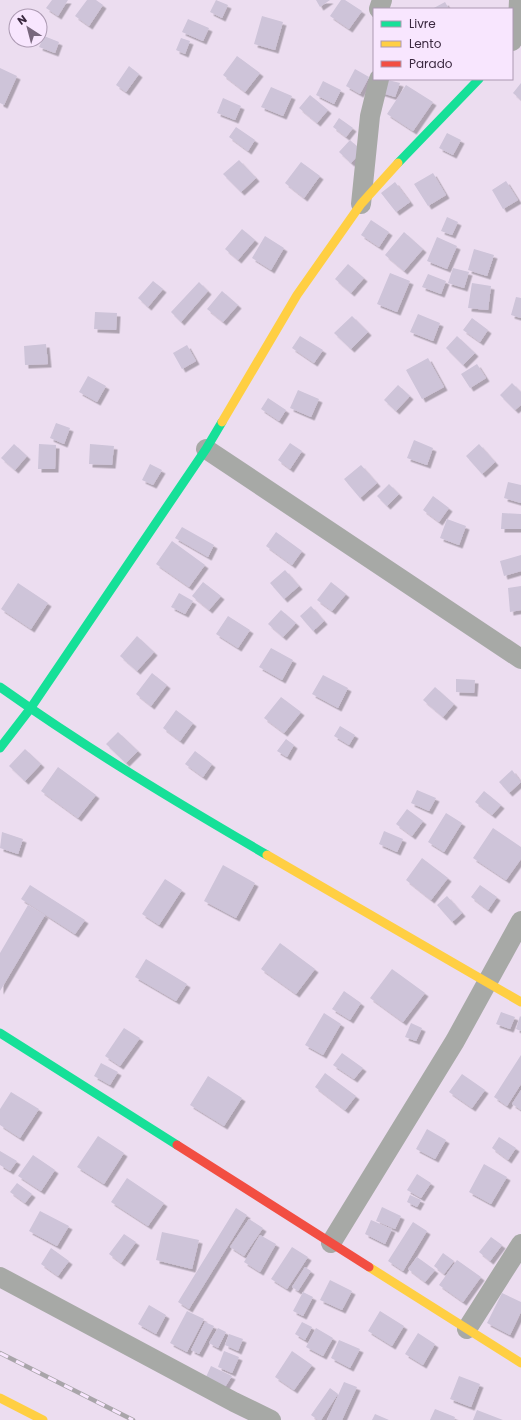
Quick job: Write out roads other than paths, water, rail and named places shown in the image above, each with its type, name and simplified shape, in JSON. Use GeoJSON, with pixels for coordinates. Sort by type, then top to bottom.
{"type":"FeatureCollection","features":[{"type":"Feature","properties":{"kind":"street"},"geometry":{"type":"LineString","coordinates":[[513,38],[518,21],[519,0]]}},
{"type":"Feature","properties":{"kind":"street"},"geometry":{"type":"LineString","coordinates":[[361,204],[370,116],[379,80]]}},
{"type":"Feature","properties":{"kind":"street"},"geometry":{"type":"LineString","coordinates":[[0,748],[30,709],[206,449],[298,295],[361,204],[427,131],[478,80]]}},
{"type":"Feature","properties":{"kind":"street"},"geometry":{"type":"LineString","coordinates":[[206,449],[521,659]]}},
{"type":"Feature","properties":{"kind":"street"},"geometry":{"type":"LineString","coordinates":[[0,687],[30,709],[191,811],[430,950],[489,981],[521,1002]]}},
{"type":"Feature","properties":{"kind":"street"},"geometry":{"type":"LineString","coordinates":[[331,1243],[455,1041],[521,921]]}},
{"type":"Feature","properties":{"kind":"street"},"geometry":{"type":"LineString","coordinates":[[0,1033],[521,1363]]}},
{"type":"Feature","properties":{"kind":"street"},"geometry":{"type":"LineString","coordinates":[[467,1329],[521,1244]]}},
{"type":"Feature","properties":{"kind":"street"},"geometry":{"type":"LineString","coordinates":[[0,1277],[234,1402],[271,1420]]}},
{"type":"Feature","properties":{"kind":"street"},"geometry":{"type":"LineString","coordinates":[[0,1398],[43,1420]]}},
{"type":"Feature","properties":{"kind":"railway"},"geometry":{"type":"LineString","coordinates":[[0,1353],[133,1420]]}}]}
